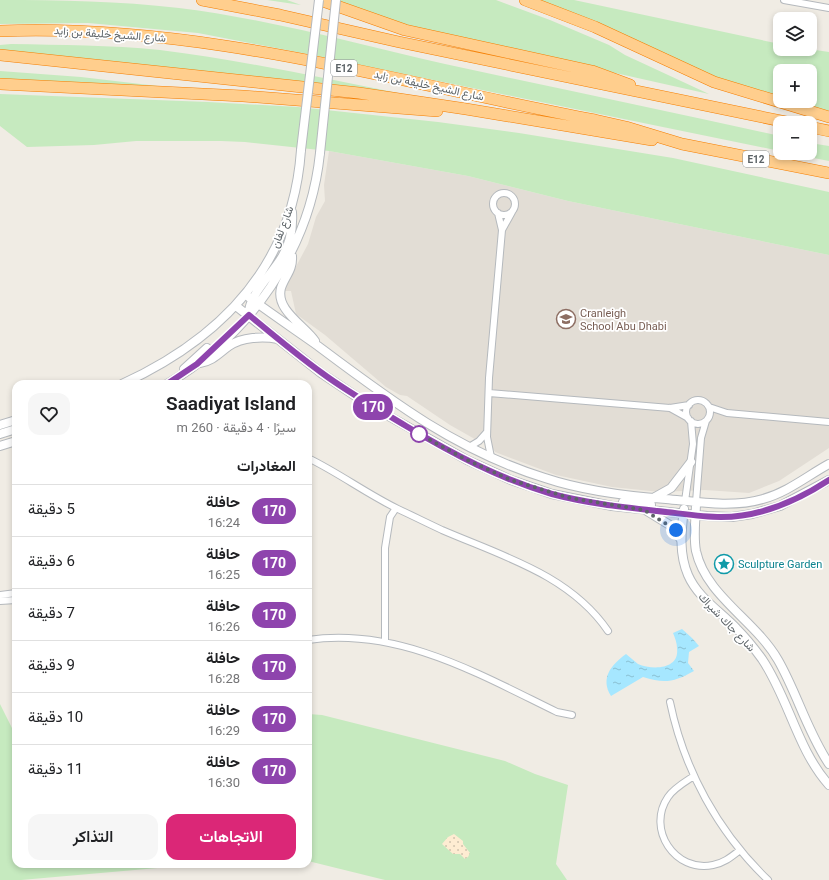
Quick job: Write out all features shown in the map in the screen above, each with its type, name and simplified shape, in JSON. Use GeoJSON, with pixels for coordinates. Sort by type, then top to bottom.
{"type":"FeatureCollection","features":[{"type":"Feature","properties":{"kind":"highway"},"geometry":{"type":"LineString","coordinates":[[202,0],[273,13],[773,119]]}},
{"type":"Feature","properties":{"kind":"highway"},"geometry":{"type":"LineString","coordinates":[[320,0],[386,25],[424,36],[592,71],[622,81],[650,94]]}},
{"type":"Feature","properties":{"kind":"highway"},"geometry":{"type":"LineString","coordinates":[[525,0],[589,25],[714,82],[829,117]]}},
{"type":"Feature","properties":{"kind":"highway","name":"شارع الشيخ خليفة بن زايد"},"geometry":{"type":"LineString","coordinates":[[0,31],[102,31],[204,42],[313,62],[600,121],[682,144],[829,173]]}},
{"type":"Feature","properties":{"kind":"highway"},"geometry":{"type":"LineString","coordinates":[[0,56],[358,93],[682,144]]}},
{"type":"Feature","properties":{"kind":"highway"},"geometry":{"type":"LineString","coordinates":[[0,84],[243,96],[501,116]]}},
{"type":"Feature","properties":{"kind":"highway"},"geometry":{"type":"LineString","coordinates":[[817,128],[829,131]]}},
{"type":"Feature","properties":{"kind":"street","name":"شارع لفان"},"geometry":{"type":"LineString","coordinates":[[173,380],[197,364],[247,314],[257,281],[274,249],[291,207],[298,177],[320,0]]}},
{"type":"Feature","properties":{"kind":"street","name":"شارع لفان"},"geometry":{"type":"LineString","coordinates":[[130,380],[156,367],[186,348],[236,306],[252,299],[292,254],[312,201],[320,153],[336,0]]}},
{"type":"Feature","properties":{"kind":"street"},"geometry":{"type":"LineString","coordinates":[[784,0],[829,8]]}},
{"type":"Feature","properties":{"kind":"street"},"geometry":{"type":"LineString","coordinates":[[491,457],[487,445],[487,432],[502,230],[498,213],[493,207],[494,199],[500,193],[504,192],[514,198],[515,206],[502,230]]}},
{"type":"Feature","properties":{"kind":"street"},"geometry":{"type":"LineString","coordinates":[[498,213],[507,215],[512,212]]}},
{"type":"Feature","properties":{"kind":"street"},"geometry":{"type":"LineString","coordinates":[[292,254],[291,268],[281,287],[281,296],[290,315],[309,334],[317,346]]}},
{"type":"Feature","properties":{"kind":"street"},"geometry":{"type":"LineString","coordinates":[[178,377],[188,364],[247,314],[248,302],[252,299],[395,404],[469,447],[526,472],[564,484],[608,493],[648,498],[690,509],[732,517],[760,512],[793,500],[829,480]]}},
{"type":"Feature","properties":{"kind":"street"},"geometry":{"type":"LineString","coordinates":[[236,306],[347,390],[446,449],[511,480],[552,494],[587,502],[644,510],[690,509],[764,499],[791,488],[829,464]]}},
{"type":"Feature","properties":{"kind":"street"},"geometry":{"type":"LineString","coordinates":[[197,364],[211,360],[237,342],[261,338],[278,339]]}},
{"type":"Feature","properties":{"kind":"street"},"geometry":{"type":"LineString","coordinates":[[489,393],[670,408],[689,405],[698,400],[704,402],[709,407],[727,413],[829,422]]}},
{"type":"Feature","properties":{"kind":"street"},"geometry":{"type":"LineString","coordinates":[[689,405],[687,412],[690,420]]}},
{"type":"Feature","properties":{"kind":"street"},"geometry":{"type":"LineString","coordinates":[[707,420],[710,413],[709,407]]}},
{"type":"Feature","properties":{"kind":"street"},"geometry":{"type":"LineString","coordinates":[[670,408],[690,420],[700,423],[727,413]]}},
{"type":"Feature","properties":{"kind":"street","name":"شارع جاك شيراك"},"geometry":{"type":"LineString","coordinates":[[690,420],[694,435],[691,462],[690,509],[699,562],[707,579],[723,598],[758,632],[777,658],[791,685],[813,737],[829,764]]}},
{"type":"Feature","properties":{"kind":"street","name":"شارع جاك شيراك"},"geometry":{"type":"LineString","coordinates":[[707,420],[701,434],[690,509],[681,540],[683,561],[692,584],[706,601],[737,629],[762,659],[776,684],[807,753],[829,785]]}},
{"type":"Feature","properties":{"kind":"street"},"geometry":{"type":"LineString","coordinates":[[2,424],[12,421]]}},
{"type":"Feature","properties":{"kind":"street"},"geometry":{"type":"LineString","coordinates":[[0,434],[12,430]]}},
{"type":"Feature","properties":{"kind":"street"},"geometry":{"type":"LineString","coordinates":[[469,447],[479,441],[487,432]]}},
{"type":"Feature","properties":{"kind":"street"},"geometry":{"type":"LineString","coordinates":[[0,446],[12,442]]}},
{"type":"Feature","properties":{"kind":"street"},"geometry":{"type":"LineString","coordinates":[[312,460],[396,508],[442,530],[516,560],[546,576],[598,616],[608,631]]}},
{"type":"Feature","properties":{"kind":"street"},"geometry":{"type":"LineString","coordinates":[[648,498],[660,495],[671,488],[691,462]]}},
{"type":"Feature","properties":{"kind":"street"},"geometry":{"type":"LineString","coordinates":[[587,502],[607,500],[690,509]]}},
{"type":"Feature","properties":{"kind":"street"},"geometry":{"type":"LineString","coordinates":[[385,642],[385,548],[390,517],[396,508]]}},
{"type":"Feature","properties":{"kind":"street"},"geometry":{"type":"LineString","coordinates":[[644,510],[670,524],[676,530],[681,540]]}},
{"type":"Feature","properties":{"kind":"street"},"geometry":{"type":"LineString","coordinates":[[0,595],[12,594]]}},
{"type":"Feature","properties":{"kind":"street"},"geometry":{"type":"LineString","coordinates":[[0,601],[12,600]]}},
{"type":"Feature","properties":{"kind":"street"},"geometry":{"type":"LineString","coordinates":[[312,640],[354,637],[420,650],[458,664],[556,712],[572,714]]}},
{"type":"Feature","properties":{"kind":"street"},"geometry":{"type":"LineString","coordinates":[[670,702],[679,740],[694,776],[715,814],[740,850],[768,880]]}},
{"type":"Feature","properties":{"kind":"street"},"geometry":{"type":"LineString","coordinates":[[694,776],[673,790],[662,808],[660,828],[668,847],[684,861],[705,866],[726,861],[740,850]]}},
{"type":"Feature","properties":{"kind":"shaded area","name":"Cranleigh School Abu Dhabi"},"geometry":{"type":"Polygon","coordinates":[[[329,151],[468,176],[568,201],[829,255],[829,448],[779,481],[749,493],[705,490],[660,492],[612,487],[556,475],[495,452],[489,443],[480,442],[450,425],[407,396],[400,395],[386,387],[325,335],[296,314],[291,291],[283,291],[308,244],[316,217],[325,201],[324,185],[329,151]]]}},
{"type":"Feature","properties":{"kind":"green space"},"geometry":{"type":"Polygon","coordinates":[[[0,0],[112,2],[179,8],[213,13],[279,25],[445,64],[773,134],[773,150],[198,33],[88,23],[0,24],[0,0]]]}},
{"type":"Feature","properties":{"kind":"green space"},"geometry":{"type":"Polygon","coordinates":[[[267,0],[287,0],[301,5],[267,0]]]}},
{"type":"Feature","properties":{"kind":"green space"},"geometry":{"type":"Polygon","coordinates":[[[322,0],[496,0],[550,20],[609,45],[625,55],[709,94],[418,29],[322,0]]]}},
{"type":"Feature","properties":{"kind":"green space"},"geometry":{"type":"Polygon","coordinates":[[[538,0],[574,0],[773,43],[773,56],[817,56],[817,50],[829,52],[829,113],[812,108],[817,108],[817,64],[773,64],[773,97],[732,85],[538,0]]]}},
{"type":"Feature","properties":{"kind":"green space"},"geometry":{"type":"Polygon","coordinates":[[[0,45],[104,46],[160,50],[253,64],[408,95],[0,53],[0,45]]]}},
{"type":"Feature","properties":{"kind":"green space"},"geometry":{"type":"Polygon","coordinates":[[[0,71],[81,77],[166,87],[0,79],[0,71]]]}},
{"type":"Feature","properties":{"kind":"green space"},"geometry":{"type":"Polygon","coordinates":[[[0,94],[298,107],[438,122],[519,133],[673,158],[829,192],[829,255],[568,201],[468,176],[329,151],[245,142],[221,141],[136,141],[94,145],[27,147],[0,126],[0,94]]]}},
{"type":"Feature","properties":{"kind":"green space"},"geometry":{"type":"Polygon","coordinates":[[[817,144],[829,146],[829,161],[817,159],[817,144]]]}},
{"type":"Feature","properties":{"kind":"green space"},"geometry":{"type":"Polygon","coordinates":[[[0,704],[12,728],[12,868],[158,868],[21,880],[0,880],[0,704]]]}},
{"type":"Feature","properties":{"kind":"green space"},"geometry":{"type":"Polygon","coordinates":[[[312,714],[322,715],[505,761],[535,774],[568,785],[556,864],[567,880],[385,880],[312,862],[312,714]]]}},
{"type":"Feature","properties":{"kind":"sand"},"geometry":{"type":"Polygon","coordinates":[[[454,834],[463,841],[463,844],[470,853],[465,859],[460,854],[453,854],[442,844],[448,837],[454,834]]]}},
{"type":"Feature","properties":{"kind":"water"},"geometry":{"type":"Polygon","coordinates":[[[682,629],[699,646],[689,652],[688,663],[694,671],[681,678],[669,681],[657,681],[643,677],[611,696],[608,689],[607,678],[612,667],[616,663],[626,654],[638,664],[644,666],[657,667],[670,664],[674,661],[677,655],[677,644],[673,633],[682,629]]]}},
{"type":"Feature","properties":{"kind":"bus line","name":"170"},"geometry":{"type":"LineString","coordinates":[[174,380],[197,364],[236,329],[249,315],[321,373],[369,405],[446,449],[489,471],[552,494],[612,506],[714,517],[732,517],[752,514],[780,506],[813,490],[829,480]]}},
{"type":"Feature","properties":{"kind":"place","name":"Cranleigh School Abu Dhabi"},"geometry":{"type":"Point","coordinates":[566,319]}},
{"type":"Feature","properties":{"kind":"place","name":"Sculpture Garden"},"geometry":{"type":"Point","coordinates":[724,564]}},
{"type":"Feature","properties":{"kind":"route"},"geometry":{"type":"LineString","coordinates":[[419,434],[415,432],[489,471],[511,480],[552,494],[587,502],[644,510],[670,524],[676,530]]}}]}
